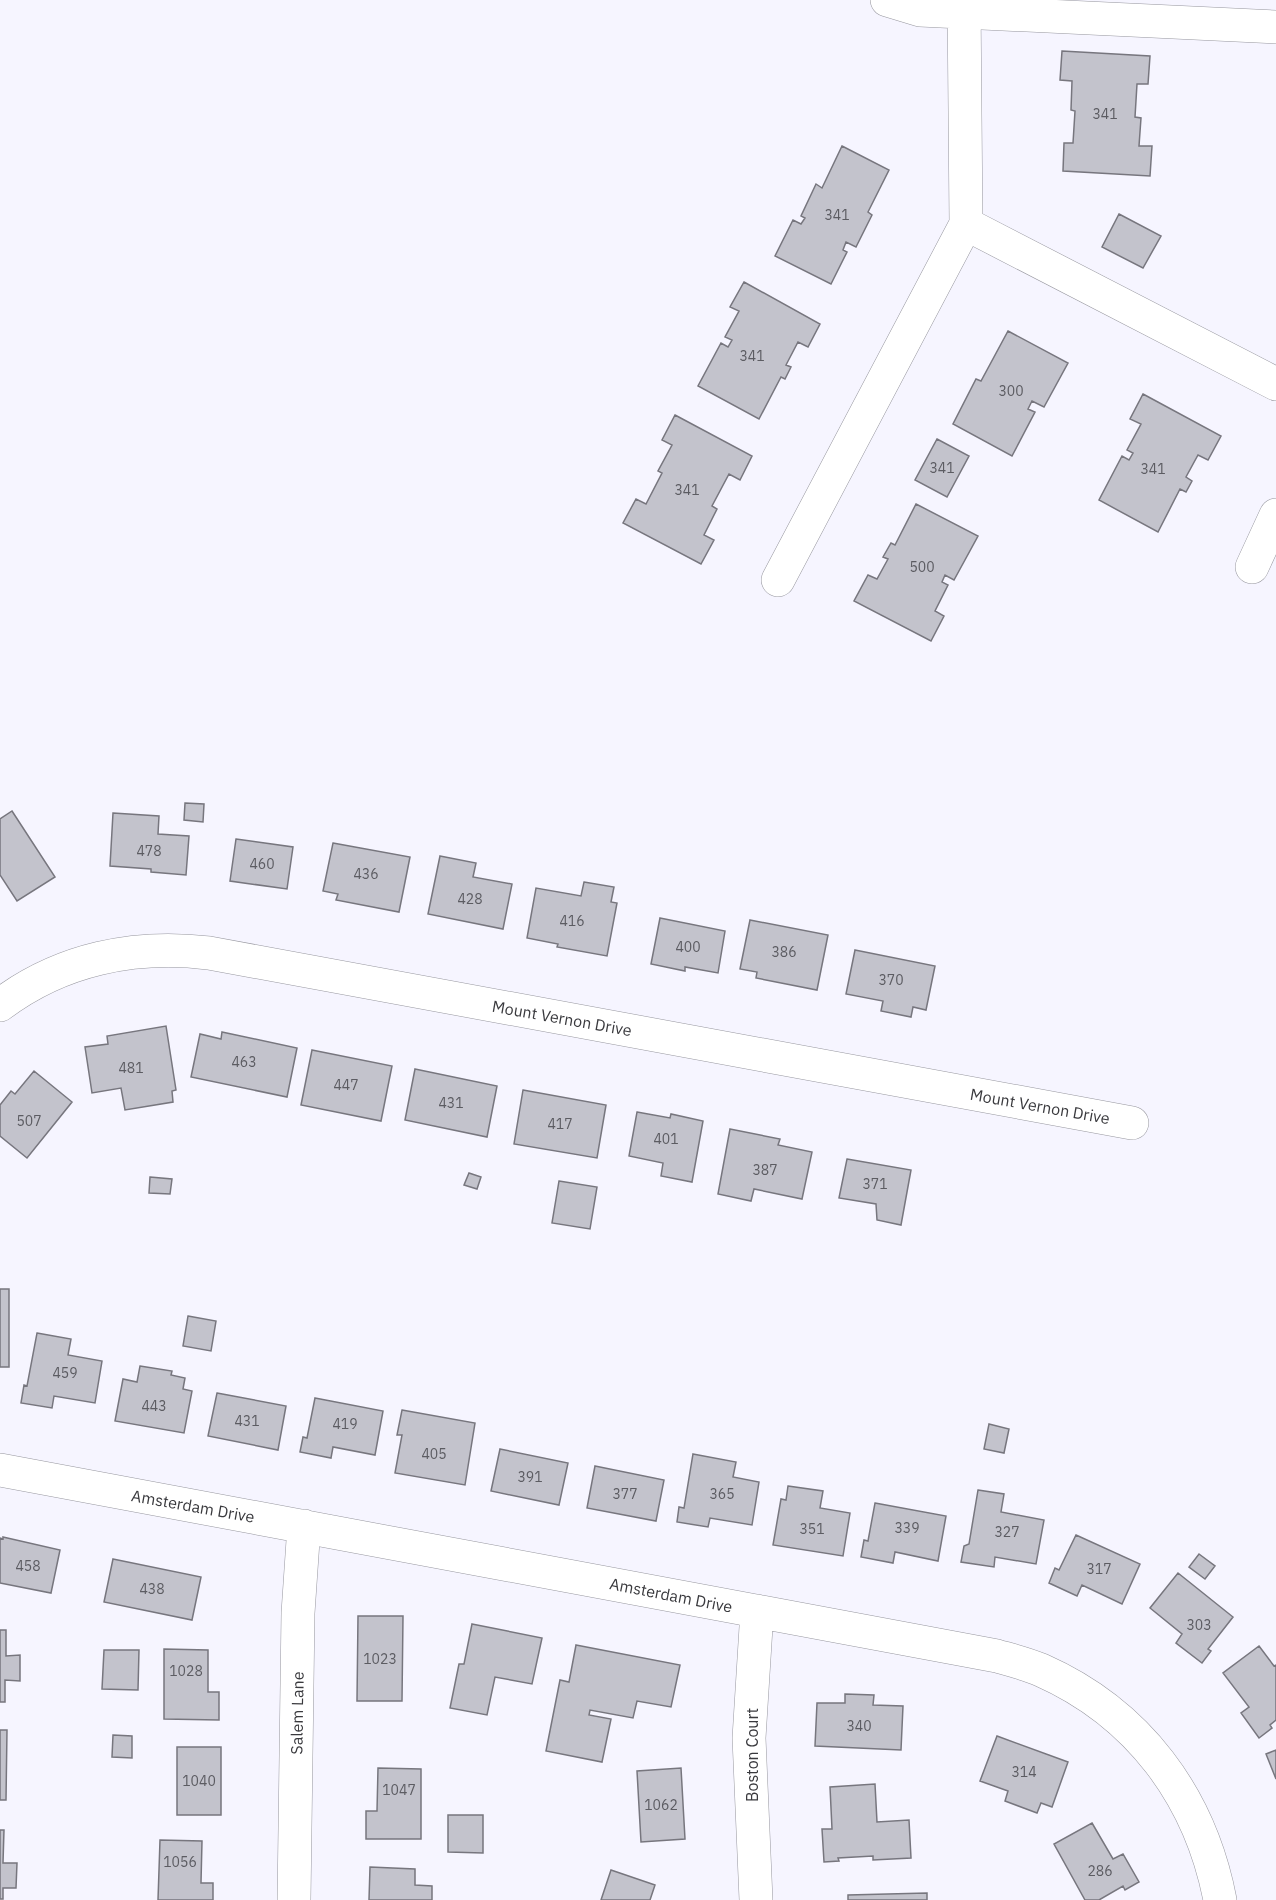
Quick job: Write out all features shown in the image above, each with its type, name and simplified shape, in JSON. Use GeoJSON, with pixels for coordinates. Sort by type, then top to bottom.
{"type":"FeatureCollection","features":[{"type":"Feature","properties":{"kind":"street"},"geometry":{"type":"LineString","coordinates":[[886,0],[920,10],[963,6],[1276,27]]}},
{"type":"Feature","properties":{"kind":"street"},"geometry":{"type":"LineString","coordinates":[[778,580],[966,224],[963,6]]}},
{"type":"Feature","properties":{"kind":"street"},"geometry":{"type":"LineString","coordinates":[[966,224],[1276,384]]}},
{"type":"Feature","properties":{"kind":"street"},"geometry":{"type":"LineString","coordinates":[[1252,567],[1276,515]]}},
{"type":"Feature","properties":{"kind":"street","name":"Mount Vernon Drive"},"geometry":{"type":"LineString","coordinates":[[3,995],[95,959],[153,950],[191,951],[1132,1123]]}},
{"type":"Feature","properties":{"kind":"street","name":"Amsterdam Drive"},"geometry":{"type":"LineString","coordinates":[[0,1470],[997,1656],[1040,1669],[1082,1691],[1119,1719],[1151,1750],[1178,1788],[1193,1815],[1206,1844],[1220,1900]]}},
{"type":"Feature","properties":{"kind":"street","name":"Salem Lane"},"geometry":{"type":"LineString","coordinates":[[294,1900],[298,1613],[304,1526]]}},
{"type":"Feature","properties":{"kind":"street","name":"Boston Court"},"geometry":{"type":"LineString","coordinates":[[756,1900],[749,1738],[757,1611]]}},
{"type":"Feature","properties":{"kind":"building"},"geometry":{"type":"Polygon","coordinates":[[[1062,51],[1150,56],[1148,84],[1137,84],[1135,117],[1141,118],[1139,146],[1152,146],[1150,176],[1063,171],[1064,143],[1073,143],[1075,111],[1071,110],[1072,81],[1060,80],[1062,51]]]}},
{"type":"Feature","properties":{"kind":"building"},"geometry":{"type":"Polygon","coordinates":[[[842,146],[889,170],[868,212],[872,215],[856,247],[846,242],[843,250],[847,252],[831,284],[775,256],[793,220],[801,224],[805,218],[801,216],[816,184],[822,188],[842,146]]]}},
{"type":"Feature","properties":{"kind":"building"},"geometry":{"type":"Polygon","coordinates":[[[1119,214],[1161,236],[1143,268],[1102,247],[1119,214]]]}},
{"type":"Feature","properties":{"kind":"building"},"geometry":{"type":"Polygon","coordinates":[[[744,282],[820,324],[808,347],[798,342],[786,365],[791,367],[785,379],[781,377],[759,419],[698,386],[721,343],[728,347],[732,340],[725,337],[739,311],[730,307],[744,282]]]}},
{"type":"Feature","properties":{"kind":"building"},"geometry":{"type":"Polygon","coordinates":[[[1008,331],[1068,363],[1044,407],[1032,401],[1028,409],[1035,412],[1012,456],[953,424],[976,379],[981,381],[1008,331]]]}},
{"type":"Feature","properties":{"kind":"building"},"geometry":{"type":"Polygon","coordinates":[[[1143,394],[1221,436],[1208,460],[1198,455],[1186,477],[1192,481],[1186,492],[1180,489],[1158,532],[1099,500],[1122,456],[1129,460],[1133,453],[1127,450],[1141,424],[1130,419],[1143,394]]]}},
{"type":"Feature","properties":{"kind":"building"},"geometry":{"type":"Polygon","coordinates":[[[675,415],[752,456],[740,480],[729,474],[712,506],[717,509],[704,535],[714,540],[701,564],[623,523],[636,499],[646,504],[662,473],[658,471],[672,445],[662,440],[675,415]]]}},
{"type":"Feature","properties":{"kind":"building"},"geometry":{"type":"Polygon","coordinates":[[[937,439],[969,456],[947,497],[915,480],[937,439]]]}},
{"type":"Feature","properties":{"kind":"building"},"geometry":{"type":"Polygon","coordinates":[[[916,504],[978,536],[954,580],[945,575],[942,582],[948,585],[935,611],[944,616],[931,641],[854,601],[868,575],[877,579],[888,559],[883,557],[891,543],[895,545],[916,504]]]}},
{"type":"Feature","properties":{"kind":"building"},"geometry":{"type":"Polygon","coordinates":[[[185,803],[204,804],[203,822],[184,820],[185,803]]]}},
{"type":"Feature","properties":{"kind":"building"},"geometry":{"type":"Polygon","coordinates":[[[12,811],[55,877],[17,901],[0,875],[0,819],[12,811]]]}},
{"type":"Feature","properties":{"kind":"building"},"geometry":{"type":"Polygon","coordinates":[[[113,813],[159,816],[158,834],[189,836],[186,875],[151,872],[151,869],[110,866],[113,813]]]}},
{"type":"Feature","properties":{"kind":"building"},"geometry":{"type":"Polygon","coordinates":[[[236,839],[293,847],[287,889],[230,881],[236,839]]]}},
{"type":"Feature","properties":{"kind":"building"},"geometry":{"type":"Polygon","coordinates":[[[333,843],[410,857],[399,912],[336,900],[338,894],[323,891],[333,843]]]}},
{"type":"Feature","properties":{"kind":"building"},"geometry":{"type":"Polygon","coordinates":[[[440,856],[476,863],[473,877],[512,884],[503,929],[428,914],[440,856]]]}},
{"type":"Feature","properties":{"kind":"building"},"geometry":{"type":"Polygon","coordinates":[[[584,882],[614,887],[611,902],[617,903],[607,956],[557,947],[558,944],[527,938],[536,888],[581,896],[584,882]]]}},
{"type":"Feature","properties":{"kind":"building"},"geometry":{"type":"Polygon","coordinates":[[[660,918],[725,931],[718,973],[685,967],[685,971],[651,964],[660,918]]]}},
{"type":"Feature","properties":{"kind":"building"},"geometry":{"type":"Polygon","coordinates":[[[750,920],[828,935],[817,990],[756,978],[757,972],[740,969],[750,920]]]}},
{"type":"Feature","properties":{"kind":"building"},"geometry":{"type":"Polygon","coordinates":[[[855,950],[935,966],[926,1010],[913,1007],[911,1017],[881,1011],[883,1001],[846,994],[855,950]]]}},
{"type":"Feature","properties":{"kind":"building"},"geometry":{"type":"Polygon","coordinates":[[[166,1026],[176,1090],[172,1091],[173,1102],[125,1110],[121,1088],[92,1093],[85,1047],[108,1044],[107,1036],[166,1026]]]}},
{"type":"Feature","properties":{"kind":"building"},"geometry":{"type":"Polygon","coordinates":[[[222,1032],[297,1048],[287,1097],[191,1077],[200,1034],[221,1039],[222,1032]]]}},
{"type":"Feature","properties":{"kind":"building"},"geometry":{"type":"Polygon","coordinates":[[[312,1050],[392,1066],[381,1121],[301,1105],[312,1050]]]}},
{"type":"Feature","properties":{"kind":"building"},"geometry":{"type":"Polygon","coordinates":[[[415,1069],[497,1086],[487,1137],[405,1120],[415,1069]]]}},
{"type":"Feature","properties":{"kind":"building"},"geometry":{"type":"Polygon","coordinates":[[[34,1071],[72,1102],[27,1158],[0,1136],[0,1105],[11,1091],[15,1094],[34,1071]]]}},
{"type":"Feature","properties":{"kind":"building"},"geometry":{"type":"Polygon","coordinates":[[[523,1090],[606,1105],[597,1158],[514,1144],[523,1090]]]}},
{"type":"Feature","properties":{"kind":"building"},"geometry":{"type":"Polygon","coordinates":[[[637,1112],[670,1118],[671,1114],[703,1121],[692,1182],[661,1176],[663,1163],[629,1156],[637,1112]]]}},
{"type":"Feature","properties":{"kind":"building"},"geometry":{"type":"Polygon","coordinates":[[[730,1129],[780,1139],[778,1145],[812,1152],[802,1199],[754,1189],[751,1201],[718,1194],[730,1129]]]}},
{"type":"Feature","properties":{"kind":"building"},"geometry":{"type":"Polygon","coordinates":[[[847,1159],[911,1170],[901,1225],[877,1220],[876,1204],[839,1198],[847,1159]]]}},
{"type":"Feature","properties":{"kind":"building"},"geometry":{"type":"Polygon","coordinates":[[[469,1173],[481,1177],[477,1189],[464,1185],[469,1173]]]}},
{"type":"Feature","properties":{"kind":"building"},"geometry":{"type":"Polygon","coordinates":[[[150,1177],[172,1179],[170,1194],[149,1193],[150,1177]]]}},
{"type":"Feature","properties":{"kind":"building"},"geometry":{"type":"Polygon","coordinates":[[[559,1181],[597,1187],[590,1229],[552,1223],[559,1181]]]}},
{"type":"Feature","properties":{"kind":"building"},"geometry":{"type":"Polygon","coordinates":[[[0,1289],[9,1289],[9,1367],[0,1367],[0,1289]]]}},
{"type":"Feature","properties":{"kind":"building"},"geometry":{"type":"Polygon","coordinates":[[[188,1316],[216,1321],[211,1351],[183,1346],[188,1316]]]}},
{"type":"Feature","properties":{"kind":"building"},"geometry":{"type":"Polygon","coordinates":[[[37,1333],[71,1339],[68,1355],[102,1361],[95,1403],[54,1396],[52,1408],[21,1403],[24,1385],[27,1386],[37,1333]]]}},
{"type":"Feature","properties":{"kind":"building"},"geometry":{"type":"Polygon","coordinates":[[[140,1366],[172,1371],[171,1375],[185,1378],[183,1389],[192,1391],[184,1433],[115,1421],[123,1379],[137,1382],[140,1366]]]}},
{"type":"Feature","properties":{"kind":"building"},"geometry":{"type":"Polygon","coordinates":[[[217,1393],[286,1406],[278,1450],[208,1436],[217,1393]]]}},
{"type":"Feature","properties":{"kind":"building"},"geometry":{"type":"Polygon","coordinates":[[[315,1398],[383,1411],[375,1455],[333,1447],[331,1458],[300,1452],[303,1437],[307,1438],[315,1398]]]}},
{"type":"Feature","properties":{"kind":"building"},"geometry":{"type":"Polygon","coordinates":[[[402,1410],[475,1423],[465,1485],[395,1473],[402,1435],[397,1435],[402,1410]]]}},
{"type":"Feature","properties":{"kind":"building"},"geometry":{"type":"Polygon","coordinates":[[[989,1424],[1009,1429],[1004,1453],[984,1449],[989,1424]]]}},
{"type":"Feature","properties":{"kind":"building"},"geometry":{"type":"Polygon","coordinates":[[[500,1449],[568,1463],[559,1505],[491,1491],[500,1449]]]}},
{"type":"Feature","properties":{"kind":"building"},"geometry":{"type":"Polygon","coordinates":[[[693,1454],[736,1462],[733,1477],[759,1482],[752,1525],[710,1518],[708,1527],[677,1522],[679,1507],[684,1508],[693,1454]]]}},
{"type":"Feature","properties":{"kind":"building"},"geometry":{"type":"Polygon","coordinates":[[[595,1466],[664,1480],[656,1521],[587,1508],[595,1466]]]}},
{"type":"Feature","properties":{"kind":"building"},"geometry":{"type":"Polygon","coordinates":[[[788,1486],[823,1491],[820,1508],[850,1513],[843,1556],[773,1545],[781,1499],[786,1500],[788,1486]]]}},
{"type":"Feature","properties":{"kind":"building"},"geometry":{"type":"Polygon","coordinates":[[[978,1490],[1004,1494],[1001,1512],[1044,1520],[1036,1564],[995,1557],[994,1567],[961,1562],[964,1546],[969,1544],[978,1490]]]}},
{"type":"Feature","properties":{"kind":"building"},"geometry":{"type":"Polygon","coordinates":[[[875,1503],[946,1516],[938,1561],[895,1552],[893,1563],[861,1557],[864,1540],[868,1541],[875,1503]]]}},
{"type":"Feature","properties":{"kind":"building"},"geometry":{"type":"Polygon","coordinates":[[[1076,1535],[1140,1564],[1122,1604],[1082,1585],[1077,1596],[1049,1583],[1055,1568],[1059,1570],[1076,1535]]]}},
{"type":"Feature","properties":{"kind":"building"},"geometry":{"type":"Polygon","coordinates":[[[3,1537],[60,1550],[51,1593],[0,1583],[0,1538],[3,1539],[3,1537]]]}},
{"type":"Feature","properties":{"kind":"building"},"geometry":{"type":"Polygon","coordinates":[[[1199,1554],[1215,1566],[1205,1579],[1189,1567],[1199,1554]]]}},
{"type":"Feature","properties":{"kind":"building"},"geometry":{"type":"Polygon","coordinates":[[[113,1559],[201,1577],[192,1620],[104,1602],[113,1559]]]}},
{"type":"Feature","properties":{"kind":"building"},"geometry":{"type":"Polygon","coordinates":[[[1178,1573],[1233,1617],[1208,1649],[1211,1651],[1202,1663],[1176,1643],[1182,1634],[1150,1608],[1178,1573]]]}},
{"type":"Feature","properties":{"kind":"building"},"geometry":{"type":"Polygon","coordinates":[[[358,1616],[403,1616],[402,1701],[357,1701],[358,1616]]]}},
{"type":"Feature","properties":{"kind":"building"},"geometry":{"type":"Polygon","coordinates":[[[472,1624],[542,1638],[532,1684],[495,1677],[487,1715],[450,1708],[459,1664],[464,1664],[472,1624]]]}},
{"type":"Feature","properties":{"kind":"building"},"geometry":{"type":"Polygon","coordinates":[[[0,1630],[6,1630],[6,1656],[20,1655],[20,1681],[5,1680],[5,1702],[0,1702],[0,1630]]]}},
{"type":"Feature","properties":{"kind":"building"},"geometry":{"type":"Polygon","coordinates":[[[576,1645],[680,1665],[671,1707],[637,1701],[633,1718],[590,1710],[589,1715],[611,1719],[602,1762],[546,1751],[560,1680],[569,1682],[576,1645]]]}},
{"type":"Feature","properties":{"kind":"building"},"geometry":{"type":"Polygon","coordinates":[[[1259,1646],[1274,1666],[1276,1665],[1276,1720],[1270,1725],[1272,1728],[1259,1738],[1241,1713],[1249,1707],[1223,1673],[1259,1646]]]}},
{"type":"Feature","properties":{"kind":"building"},"geometry":{"type":"Polygon","coordinates":[[[164,1649],[208,1650],[208,1692],[219,1692],[219,1720],[164,1719],[164,1649]]]}},
{"type":"Feature","properties":{"kind":"building"},"geometry":{"type":"Polygon","coordinates":[[[104,1650],[139,1650],[138,1690],[102,1689],[104,1650]]]}},
{"type":"Feature","properties":{"kind":"building"},"geometry":{"type":"Polygon","coordinates":[[[845,1694],[874,1695],[873,1705],[903,1706],[901,1750],[815,1746],[817,1703],[845,1703],[845,1694]]]}},
{"type":"Feature","properties":{"kind":"building"},"geometry":{"type":"Polygon","coordinates":[[[0,1730],[7,1730],[6,1800],[0,1800],[0,1730]]]}},
{"type":"Feature","properties":{"kind":"building"},"geometry":{"type":"Polygon","coordinates":[[[113,1735],[132,1736],[132,1758],[112,1757],[113,1735]]]}},
{"type":"Feature","properties":{"kind":"building"},"geometry":{"type":"Polygon","coordinates":[[[997,1736],[1068,1762],[1052,1807],[1041,1803],[1037,1813],[1005,1801],[1008,1791],[980,1781],[997,1736]]]}},
{"type":"Feature","properties":{"kind":"building"},"geometry":{"type":"Polygon","coordinates":[[[177,1747],[221,1747],[221,1815],[177,1815],[177,1747]]]}},
{"type":"Feature","properties":{"kind":"building"},"geometry":{"type":"Polygon","coordinates":[[[1276,1750],[1276,1779],[1266,1754],[1276,1750]]]}},
{"type":"Feature","properties":{"kind":"building"},"geometry":{"type":"Polygon","coordinates":[[[378,1768],[421,1769],[421,1839],[366,1839],[366,1811],[377,1811],[378,1768]]]}},
{"type":"Feature","properties":{"kind":"building"},"geometry":{"type":"Polygon","coordinates":[[[681,1768],[685,1839],[641,1842],[637,1771],[681,1768]]]}},
{"type":"Feature","properties":{"kind":"building"},"geometry":{"type":"Polygon","coordinates":[[[875,1784],[877,1822],[909,1820],[911,1858],[873,1860],[873,1856],[838,1858],[839,1861],[824,1862],[822,1829],[832,1829],[830,1787],[875,1784]]]}},
{"type":"Feature","properties":{"kind":"building"},"geometry":{"type":"Polygon","coordinates":[[[448,1815],[483,1815],[483,1853],[448,1852],[448,1815]]]}},
{"type":"Feature","properties":{"kind":"building"},"geometry":{"type":"Polygon","coordinates":[[[1092,1823],[1113,1859],[1123,1854],[1139,1882],[1125,1890],[1123,1886],[1099,1900],[1085,1900],[1054,1844],[1092,1823]]]}},
{"type":"Feature","properties":{"kind":"building"},"geometry":{"type":"Polygon","coordinates":[[[0,1830],[4,1830],[3,1863],[17,1863],[16,1888],[3,1888],[3,1899],[0,1899],[0,1830]]]}},
{"type":"Feature","properties":{"kind":"building"},"geometry":{"type":"Polygon","coordinates":[[[160,1840],[202,1841],[201,1883],[213,1883],[213,1900],[158,1900],[160,1840]]]}},
{"type":"Feature","properties":{"kind":"building"},"geometry":{"type":"Polygon","coordinates":[[[370,1867],[415,1869],[415,1885],[432,1886],[432,1900],[369,1900],[370,1867]]]}},
{"type":"Feature","properties":{"kind":"building"},"geometry":{"type":"Polygon","coordinates":[[[611,1870],[655,1885],[650,1900],[601,1900],[611,1870]]]}},
{"type":"Feature","properties":{"kind":"building"},"geometry":{"type":"Polygon","coordinates":[[[927,1893],[927,1900],[848,1900],[848,1895],[927,1893]]]}}]}
